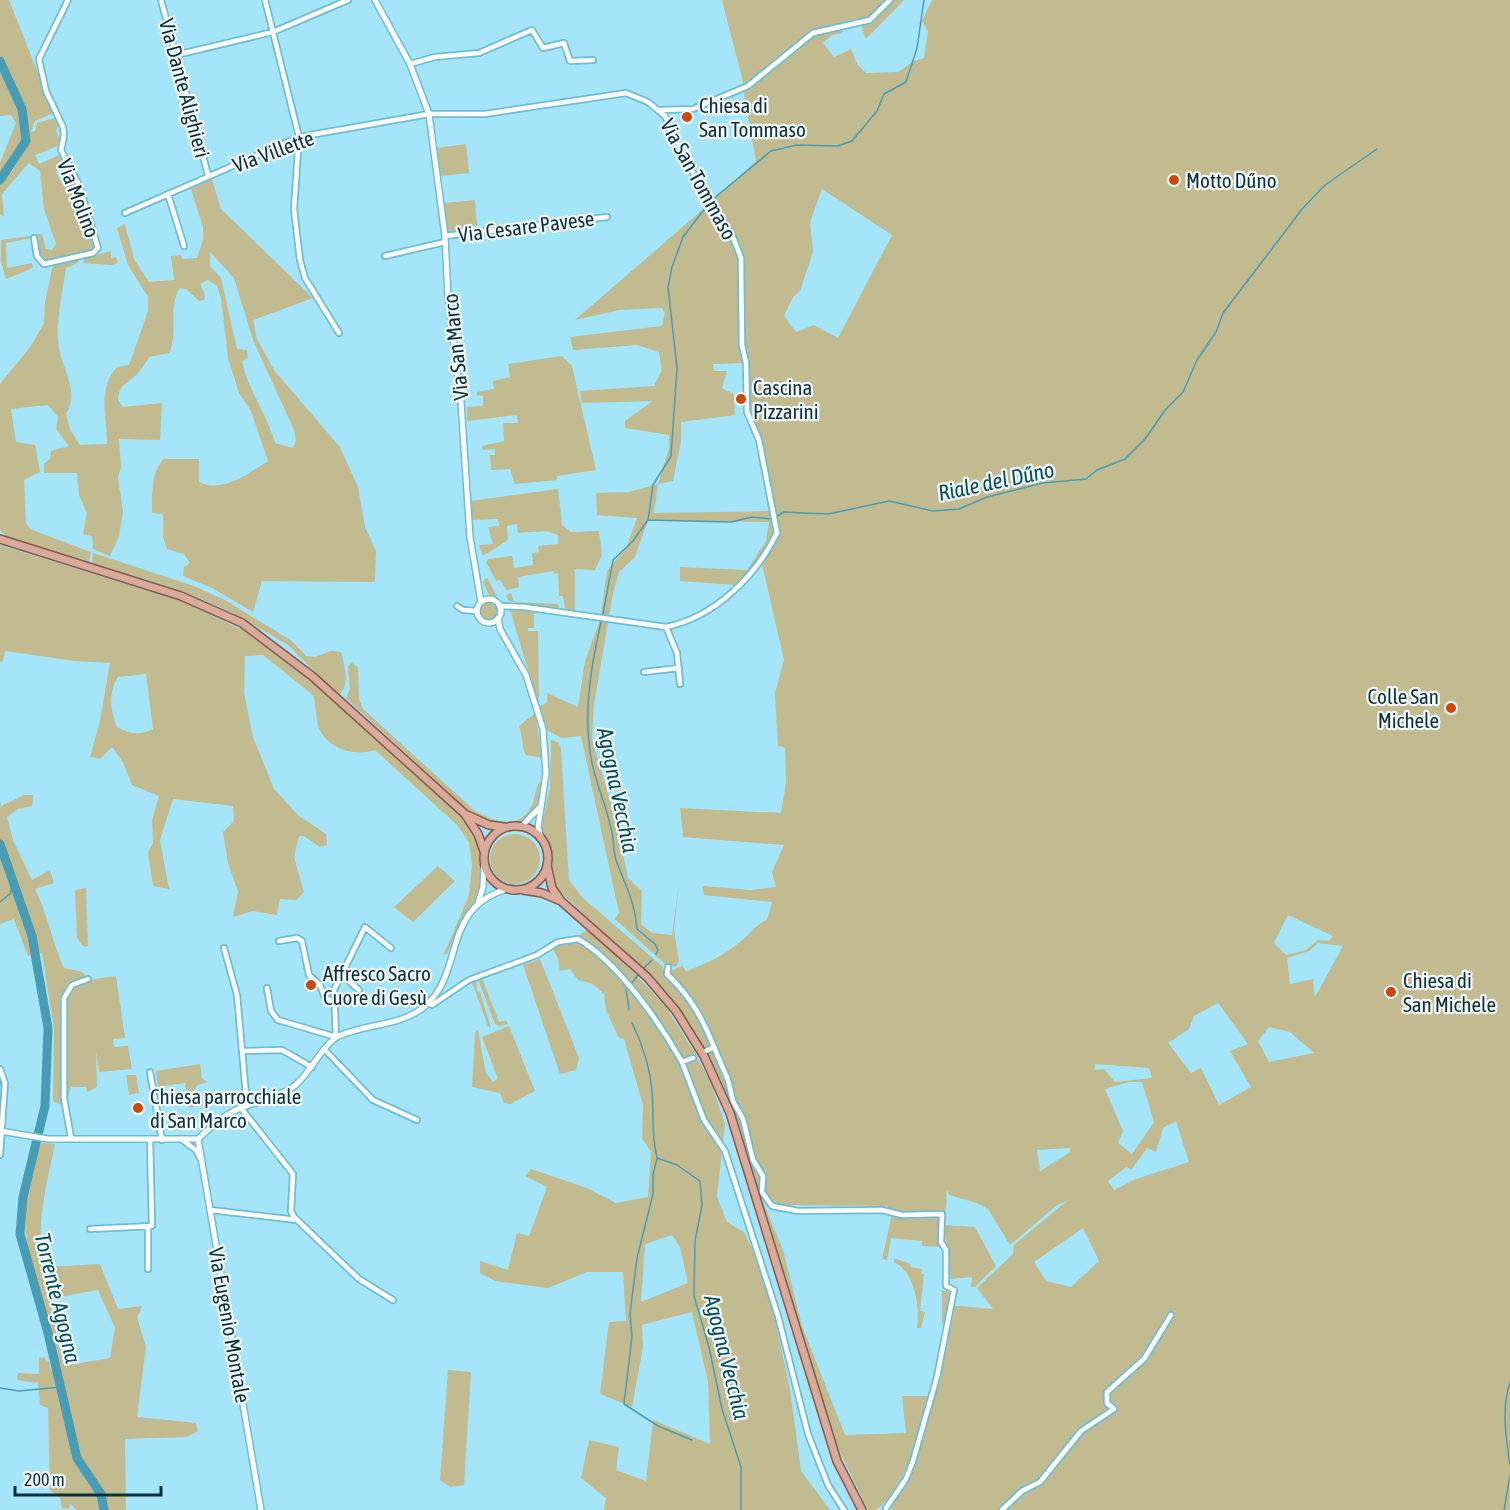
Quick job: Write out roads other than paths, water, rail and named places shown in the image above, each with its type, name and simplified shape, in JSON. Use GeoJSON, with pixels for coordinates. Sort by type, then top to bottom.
{"type":"FeatureCollection","features":[{"type":"Feature","properties":{"kind":"main road"},"geometry":{"type":"LineString","coordinates":[[0,539],[145,584],[218,611],[265,638],[312,676],[465,814],[478,834],[484,851],[484,863],[492,879],[507,889],[542,893],[561,901]]}},
{"type":"Feature","properties":{"kind":"main road"},"geometry":{"type":"LineString","coordinates":[[465,814],[489,825],[521,826],[542,840],[546,848],[552,888],[561,901],[647,977],[676,1011],[704,1056],[730,1113],[837,1461],[862,1510]]}},
{"type":"Feature","properties":{"kind":"main road"},"geometry":{"type":"LineString","coordinates":[[484,851],[493,836],[508,827]]}},
{"type":"Feature","properties":{"kind":"main road"},"geometry":{"type":"LineString","coordinates":[[520,890],[537,882],[547,865]]}},
{"type":"Feature","properties":{"kind":"street","name":"Via Molino"},"geometry":{"type":"LineString","coordinates":[[34,238],[37,256],[44,264],[93,253],[98,248],[79,185],[61,150],[63,127],[46,92],[40,70],[39,59],[68,0]]}},
{"type":"Feature","properties":{"kind":"street","name":"Via Dante Alighieri"},"geometry":{"type":"LineString","coordinates":[[161,0],[208,175]]}},
{"type":"Feature","properties":{"kind":"street"},"geometry":{"type":"LineString","coordinates":[[265,0],[299,137],[294,209],[300,260],[305,278],[339,333]]}},
{"type":"Feature","properties":{"kind":"street"},"geometry":{"type":"LineString","coordinates":[[176,55],[273,32],[348,0]]}},
{"type":"Feature","properties":{"kind":"street","name":"Via San Marco"},"geometry":{"type":"LineString","coordinates":[[375,0],[410,64],[429,114],[445,239],[448,297],[461,402],[470,537],[481,602]]}},
{"type":"Feature","properties":{"kind":"street"},"geometry":{"type":"LineString","coordinates":[[658,109],[664,111],[693,110],[748,86],[813,33],[870,20],[890,0]]}},
{"type":"Feature","properties":{"kind":"street"},"geometry":{"type":"LineString","coordinates":[[410,64],[435,57],[479,53],[532,30],[543,48],[564,43],[570,61],[593,60]]}},
{"type":"Feature","properties":{"kind":"street","name":"Via San Tommaso"},"geometry":{"type":"LineString","coordinates":[[429,114],[485,114],[626,93],[640,98],[665,116],[698,183],[722,216],[741,258],[742,345],[746,363],[747,412],[759,440],[777,534],[748,578],[705,611],[666,627]]}},
{"type":"Feature","properties":{"kind":"street","name":"Via Villette"},"geometry":{"type":"LineString","coordinates":[[125,213],[299,137],[429,114]]}},
{"type":"Feature","properties":{"kind":"street"},"geometry":{"type":"LineString","coordinates":[[168,194],[184,246]]}},
{"type":"Feature","properties":{"kind":"street","name":"Via Cesare Pavese"},"geometry":{"type":"LineString","coordinates":[[385,256],[445,239],[607,217]]}},
{"type":"Feature","properties":{"kind":"street","name":"Via San Marco"},"geometry":{"type":"LineString","coordinates":[[479,580],[485,594],[491,600]]}},
{"type":"Feature","properties":{"kind":"street"},"geometry":{"type":"LineString","coordinates":[[500,629],[481,620],[477,611],[481,602],[491,600],[499,606],[524,607],[666,627],[677,653],[680,684]]}},
{"type":"Feature","properties":{"kind":"street"},"geometry":{"type":"LineString","coordinates":[[457,606],[463,610],[477,611]]}},
{"type":"Feature","properties":{"kind":"street"},"geometry":{"type":"LineString","coordinates":[[499,606],[500,629],[524,668],[543,729],[546,773],[538,828],[542,840]]}},
{"type":"Feature","properties":{"kind":"street"},"geometry":{"type":"LineString","coordinates":[[490,623],[498,618]]}},
{"type":"Feature","properties":{"kind":"street"},"geometry":{"type":"LineString","coordinates":[[644,672],[679,668]]}},
{"type":"Feature","properties":{"kind":"street"},"geometry":{"type":"LineString","coordinates":[[521,826],[540,807]]}},
{"type":"Feature","properties":{"kind":"street"},"geometry":{"type":"LineString","coordinates":[[267,988],[271,1011],[278,1020],[336,1037],[399,1021],[428,1003],[443,981],[459,933],[478,903],[483,887],[484,863]]}},
{"type":"Feature","properties":{"kind":"street"},"geometry":{"type":"LineString","coordinates":[[478,903],[493,893],[507,889]]}},
{"type":"Feature","properties":{"kind":"street"},"geometry":{"type":"LineString","coordinates":[[1,1132],[48,1139],[198,1139],[223,1117],[292,1088],[336,1037],[334,990],[340,973],[365,927],[391,948]]}},
{"type":"Feature","properties":{"kind":"street"},"geometry":{"type":"LineString","coordinates":[[279,941],[300,939],[310,976],[321,985],[325,998],[334,1001]]}},
{"type":"Feature","properties":{"kind":"street"},"geometry":{"type":"LineString","coordinates":[[428,1003],[432,1005],[460,985],[537,955],[558,942],[578,939],[622,978],[648,1008],[682,1062],[704,1120],[725,1151],[778,1316],[808,1434],[828,1485],[843,1510]]}},
{"type":"Feature","properties":{"kind":"street"},"geometry":{"type":"LineString","coordinates":[[225,948],[237,995],[244,1107],[293,1174],[291,1211],[359,1279],[393,1300]]}},
{"type":"Feature","properties":{"kind":"street"},"geometry":{"type":"LineString","coordinates":[[668,968],[667,974],[696,1006],[714,1047],[728,1080],[733,1101],[743,1119],[753,1160],[763,1176],[762,1192],[772,1206],[798,1211],[882,1210],[902,1215],[942,1214],[941,1242],[946,1250],[946,1286],[954,1290],[946,1332],[913,1461],[906,1479],[886,1509]]}},
{"type":"Feature","properties":{"kind":"street"},"geometry":{"type":"LineString","coordinates":[[340,973],[359,990]]}},
{"type":"Feature","properties":{"kind":"street"},"geometry":{"type":"LineString","coordinates":[[71,1138],[64,1098],[64,998],[72,985],[87,979]]}},
{"type":"Feature","properties":{"kind":"street"},"geometry":{"type":"LineString","coordinates":[[706,1051],[714,1047]]}},
{"type":"Feature","properties":{"kind":"street"},"geometry":{"type":"LineString","coordinates":[[242,1051],[282,1050],[312,1067]]}},
{"type":"Feature","properties":{"kind":"street"},"geometry":{"type":"LineString","coordinates":[[325,1050],[373,1100],[417,1120]]}},
{"type":"Feature","properties":{"kind":"street"},"geometry":{"type":"LineString","coordinates":[[682,1062],[693,1058]]}},
{"type":"Feature","properties":{"kind":"street"},"geometry":{"type":"LineString","coordinates":[[0,1069],[5,1083],[0,1155]]}},
{"type":"Feature","properties":{"kind":"street"},"geometry":{"type":"LineString","coordinates":[[150,1072],[162,1140]]}},
{"type":"Feature","properties":{"kind":"street"},"geometry":{"type":"LineString","coordinates":[[90,1229],[148,1228],[152,1226],[150,1139]]}},
{"type":"Feature","properties":{"kind":"street"},"geometry":{"type":"LineString","coordinates":[[181,1139],[196,1150],[200,1158]]}},
{"type":"Feature","properties":{"kind":"street","name":"Via Eugenio Montale"},"geometry":{"type":"LineString","coordinates":[[198,1139],[261,1510]]}},
{"type":"Feature","properties":{"kind":"street"},"geometry":{"type":"LineString","coordinates":[[210,1210],[298,1220]]}},
{"type":"Feature","properties":{"kind":"street"},"geometry":{"type":"LineString","coordinates":[[148,1228],[148,1269]]}},
{"type":"Feature","properties":{"kind":"street"},"geometry":{"type":"LineString","coordinates":[[1002,1510],[1022,1491],[1040,1482],[1082,1431],[1114,1409],[1107,1403],[1107,1392],[1144,1359],[1171,1315]]}},
{"type":"Feature","properties":{"kind":"waterway"},"geometry":{"type":"LineString","coordinates":[[712,200],[771,151],[797,145],[838,146],[852,141],[877,111],[884,94],[906,82],[917,48],[924,0]]}},
{"type":"Feature","properties":{"kind":"waterway","name":"Torrente Agogna"},"geometry":{"type":"LineString","coordinates":[[0,61],[22,109],[26,141],[0,180]]}},
{"type":"Feature","properties":{"kind":"waterway","name":"Riale del Dűno"},"geometry":{"type":"LineString","coordinates":[[648,520],[731,522],[752,517],[772,519],[784,512],[828,514],[889,501],[933,511],[959,509],[987,497],[1043,483],[1086,479],[1097,470],[1125,459],[1145,439],[1166,409],[1183,392],[1197,360],[1216,332],[1223,313],[1303,208],[1325,185],[1377,149]]}},
{"type":"Feature","properties":{"kind":"waterway"},"geometry":{"type":"LineString","coordinates":[[603,614],[613,560],[632,542],[648,520],[653,485],[671,456],[677,368],[668,287],[672,267],[683,237],[709,203]]}},
{"type":"Feature","properties":{"kind":"waterway","name":"Agogna Vecchia"},"geometry":{"type":"LineString","coordinates":[[601,622],[589,689],[588,724],[591,758],[609,819],[616,860],[632,901],[637,929],[655,944],[658,950],[656,954]]}},
{"type":"Feature","properties":{"kind":"waterway","name":"Torrente Agogna"},"geometry":{"type":"LineString","coordinates":[[0,844],[32,936],[48,1028],[45,1106],[23,1197],[20,1234],[48,1333],[77,1458],[101,1494],[104,1510]]}},
{"type":"Feature","properties":{"kind":"waterway"},"geometry":{"type":"LineString","coordinates":[[0,902],[10,894],[13,883]]}},
{"type":"Feature","properties":{"kind":"waterway","name":"Agogna Vecchia"},"geometry":{"type":"LineString","coordinates":[[643,969],[652,960]]}},
{"type":"Feature","properties":{"kind":"waterway","name":"Agogna Vecchia"},"geometry":{"type":"LineString","coordinates":[[632,983],[638,975]]}},
{"type":"Feature","properties":{"kind":"waterway","name":"Agogna Vecchia"},"geometry":{"type":"LineString","coordinates":[[626,989],[629,1010]]}},
{"type":"Feature","properties":{"kind":"waterway","name":"Agogna Vecchia"},"geometry":{"type":"LineString","coordinates":[[632,1023],[643,1048],[650,1073],[657,1158],[677,1165],[700,1181],[702,1205],[695,1241],[694,1296],[709,1347],[722,1409],[741,1467],[741,1510]]}},
{"type":"Feature","properties":{"kind":"waterway"},"geometry":{"type":"LineString","coordinates":[[0,1077],[2,1088]]}},
{"type":"Feature","properties":{"kind":"waterway"},"geometry":{"type":"LineString","coordinates":[[657,1159],[653,1174],[653,1194],[637,1258],[630,1314],[632,1336],[624,1404],[658,1426],[692,1440]]}},
{"type":"Feature","properties":{"kind":"waterway"},"geometry":{"type":"LineString","coordinates":[[1510,1382],[1505,1413],[1510,1465]]}},
{"type":"Feature","properties":{"kind":"waterway"},"geometry":{"type":"LineString","coordinates":[[0,1388],[19,1391],[62,1387]]}},
{"type":"Feature","properties":{"kind":"waterway"},"geometry":{"type":"LineString","coordinates":[[1504,1510],[1510,1476]]}},
{"type":"Feature","properties":{"kind":"place","name":"Chiesa di San Tommaso"},"geometry":{"type":"Point","coordinates":[687,117]}},
{"type":"Feature","properties":{"kind":"place","name":"Motto Dűno"},"geometry":{"type":"Point","coordinates":[1174,180]}},
{"type":"Feature","properties":{"kind":"place","name":"Cascina Pizzarini"},"geometry":{"type":"Point","coordinates":[741,399]}},
{"type":"Feature","properties":{"kind":"place","name":"Colle San Michele"},"geometry":{"type":"Point","coordinates":[1451,708]}},
{"type":"Feature","properties":{"kind":"place","name":"Affresco Sacro Cuore di Gesù"},"geometry":{"type":"Point","coordinates":[311,985]}},
{"type":"Feature","properties":{"kind":"place","name":"Chiesa di San Michele"},"geometry":{"type":"Point","coordinates":[1391,992]}},
{"type":"Feature","properties":{"kind":"place","name":"Chiesa parrocchiale di San Marco"},"geometry":{"type":"Point","coordinates":[138,1108]}}]}
